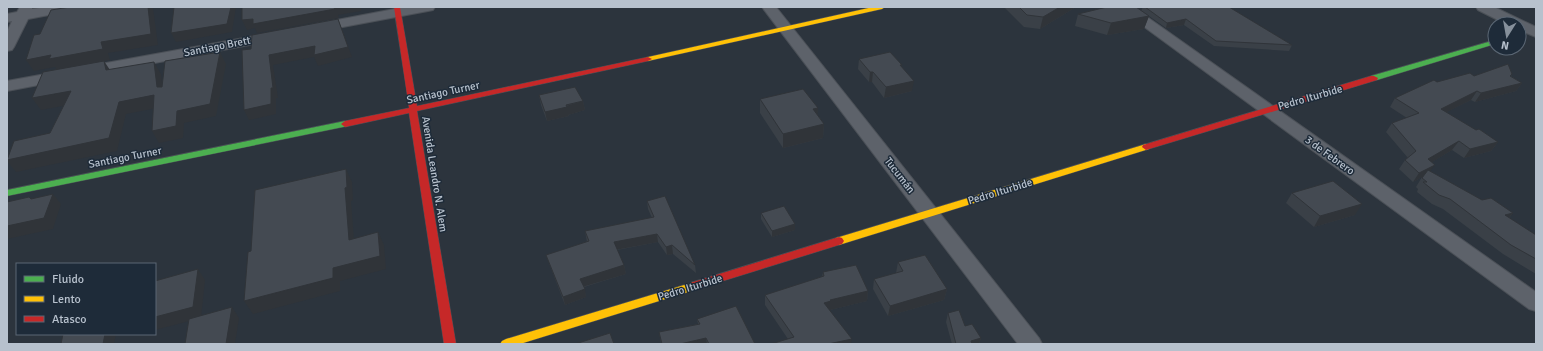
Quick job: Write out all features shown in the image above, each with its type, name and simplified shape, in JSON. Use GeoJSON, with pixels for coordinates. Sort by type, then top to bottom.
{"type":"FeatureCollection","features":[{"type":"Feature","properties":{"kind":"street"},"geometry":{"type":"LineString","coordinates":[[7,18],[24,11],[70,7]]}},
{"type":"Feature","properties":{"kind":"street"},"geometry":{"type":"LineString","coordinates":[[304,30],[397,10],[428,7]]}},
{"type":"Feature","properties":{"kind":"street","name":"Tucumán"},"geometry":{"type":"LineString","coordinates":[[769,7],[1031,344]]}},
{"type":"Feature","properties":{"kind":"street","name":"Santiago Turner"},"geometry":{"type":"LineString","coordinates":[[7,193],[412,111],[882,7]]}},
{"type":"Feature","properties":{"kind":"street","name":"3 de Febrero"},"geometry":{"type":"LineString","coordinates":[[1124,7],[1536,303]]}},
{"type":"Feature","properties":{"kind":"street"},"geometry":{"type":"LineString","coordinates":[[1483,7],[1500,16]]}},
{"type":"Feature","properties":{"kind":"street","name":"Avenida Leandro N. Alem"},"geometry":{"type":"LineString","coordinates":[[397,10],[450,344]]}},
{"type":"Feature","properties":{"kind":"street"},"geometry":{"type":"LineString","coordinates":[[7,47],[24,11]]}},
{"type":"Feature","properties":{"kind":"street","name":"Santiago Brett"},"geometry":{"type":"LineString","coordinates":[[7,86],[288,33]]}},
{"type":"Feature","properties":{"kind":"street","name":"Pedro Iturbide"},"geometry":{"type":"LineString","coordinates":[[506,344],[929,212],[1487,44]]}},
{"type":"Feature","properties":{"kind":"building"},"geometry":{"type":"Polygon","coordinates":[[[70,7],[148,7],[151,34],[101,42],[103,49],[49,59],[51,55],[26,60],[34,35],[40,34],[51,10],[70,7]]]}},
{"type":"Feature","properties":{"kind":"building"},"geometry":{"type":"Polygon","coordinates":[[[174,7],[231,7],[227,24],[171,33],[174,7]]]}},
{"type":"Feature","properties":{"kind":"building"},"geometry":{"type":"Polygon","coordinates":[[[242,7],[334,7],[335,9],[253,24],[253,19],[242,20],[242,7]]]}},
{"type":"Feature","properties":{"kind":"building"},"geometry":{"type":"Polygon","coordinates":[[[1019,7],[1060,7],[1043,17],[1027,15],[1019,7]]]}},
{"type":"Feature","properties":{"kind":"building"},"geometry":{"type":"Polygon","coordinates":[[[1107,7],[1136,7],[1149,16],[1111,23],[1078,14],[1107,7]]]}},
{"type":"Feature","properties":{"kind":"building"},"geometry":{"type":"Polygon","coordinates":[[[1145,7],[1229,7],[1292,45],[1216,41],[1186,19],[1167,23],[1145,7]]]}},
{"type":"Feature","properties":{"kind":"building"},"geometry":{"type":"Polygon","coordinates":[[[338,19],[348,47],[314,55],[315,46],[269,55],[273,88],[271,88],[271,104],[244,110],[242,50],[251,49],[252,35],[338,19]]]}},
{"type":"Feature","properties":{"kind":"building"},"geometry":{"type":"Polygon","coordinates":[[[220,52],[210,104],[177,111],[176,126],[152,131],[154,95],[119,102],[109,138],[7,160],[14,141],[50,133],[71,91],[32,98],[43,72],[104,61],[106,70],[154,62],[157,87],[162,87],[165,61],[220,52]]]}},
{"type":"Feature","properties":{"kind":"building"},"geometry":{"type":"Polygon","coordinates":[[[890,52],[914,81],[886,87],[859,59],[890,52]]]}},
{"type":"Feature","properties":{"kind":"building"},"geometry":{"type":"Polygon","coordinates":[[[1508,64],[1512,74],[1510,76],[1522,83],[1481,93],[1477,91],[1441,109],[1476,130],[1479,129],[1498,142],[1470,149],[1459,141],[1428,159],[1435,165],[1419,173],[1405,160],[1416,151],[1392,123],[1419,113],[1395,98],[1434,80],[1437,82],[1470,73],[1474,76],[1508,64]]]}},
{"type":"Feature","properties":{"kind":"building"},"geometry":{"type":"Polygon","coordinates":[[[575,87],[583,101],[566,105],[567,107],[545,112],[539,95],[575,87]]]}},
{"type":"Feature","properties":{"kind":"building"},"geometry":{"type":"Polygon","coordinates":[[[803,89],[818,108],[813,109],[824,124],[783,134],[760,99],[803,89]]]}},
{"type":"Feature","properties":{"kind":"building"},"geometry":{"type":"Polygon","coordinates":[[[346,169],[347,187],[345,188],[349,240],[378,232],[380,256],[333,268],[333,278],[244,301],[248,252],[251,251],[255,190],[346,169]]]}},
{"type":"Feature","properties":{"kind":"building"},"geometry":{"type":"Polygon","coordinates":[[[1428,170],[1482,200],[1491,198],[1513,213],[1505,215],[1536,235],[1536,259],[1511,245],[1450,199],[1439,195],[1423,182],[1427,182],[1422,178],[1428,170]]]}},
{"type":"Feature","properties":{"kind":"building"},"geometry":{"type":"Polygon","coordinates":[[[1333,181],[1362,204],[1320,216],[1292,193],[1333,181]]]}},
{"type":"Feature","properties":{"kind":"building"},"geometry":{"type":"Polygon","coordinates":[[[53,194],[44,218],[7,226],[7,202],[53,194]]]}},
{"type":"Feature","properties":{"kind":"building"},"geometry":{"type":"Polygon","coordinates":[[[665,196],[695,265],[672,245],[666,247],[657,234],[614,242],[624,265],[580,279],[585,289],[563,297],[546,255],[589,241],[585,231],[654,217],[647,201],[665,196]]]}},
{"type":"Feature","properties":{"kind":"building"},"geometry":{"type":"Polygon","coordinates":[[[784,206],[795,224],[772,231],[761,213],[784,206]]]}},
{"type":"Feature","properties":{"kind":"building"},"geometry":{"type":"Polygon","coordinates":[[[925,255],[947,289],[890,306],[874,279],[903,271],[898,262],[925,255]]]}},
{"type":"Feature","properties":{"kind":"building"},"geometry":{"type":"Polygon","coordinates":[[[856,265],[868,291],[830,300],[831,301],[824,303],[852,339],[828,344],[771,344],[794,337],[765,295],[824,276],[823,272],[856,265]]]}},
{"type":"Feature","properties":{"kind":"building"},"geometry":{"type":"Polygon","coordinates":[[[198,269],[193,307],[156,317],[156,281],[198,269]]]}},
{"type":"Feature","properties":{"kind":"building"},"geometry":{"type":"Polygon","coordinates":[[[736,306],[755,344],[709,344],[706,338],[680,344],[662,344],[659,332],[700,324],[697,319],[736,306]]]}},
{"type":"Feature","properties":{"kind":"building"},"geometry":{"type":"Polygon","coordinates":[[[232,307],[226,344],[185,344],[189,319],[232,307]]]}},
{"type":"Feature","properties":{"kind":"building"},"geometry":{"type":"Polygon","coordinates":[[[959,310],[965,326],[972,324],[981,338],[971,341],[972,344],[956,344],[948,313],[959,310]]]}},
{"type":"Feature","properties":{"kind":"building"},"geometry":{"type":"Polygon","coordinates":[[[610,333],[614,344],[575,344],[610,333]]]}},
{"type":"Feature","properties":{"kind":"building"},"geometry":{"type":"Polygon","coordinates":[[[63,335],[105,335],[103,344],[61,344],[63,335]]]}},
{"type":"Feature","properties":{"kind":"traffic: fast"},"geometry":{"type":"LineString","coordinates":[[1374,78],[1487,44]]}},
{"type":"Feature","properties":{"kind":"traffic: fast"},"geometry":{"type":"LineString","coordinates":[[7,193],[345,124]]}},
{"type":"Feature","properties":{"kind":"traffic: slow"},"geometry":{"type":"LineString","coordinates":[[648,59],[882,7]]}},
{"type":"Feature","properties":{"kind":"traffic: slow"},"geometry":{"type":"LineString","coordinates":[[839,241],[1146,147]]}},
{"type":"Feature","properties":{"kind":"traffic: slow"},"geometry":{"type":"LineString","coordinates":[[506,344],[694,286]]}},
{"type":"Feature","properties":{"kind":"traffic: jam"},"geometry":{"type":"LineString","coordinates":[[397,7],[450,344]]}},
{"type":"Feature","properties":{"kind":"traffic: jam"},"geometry":{"type":"LineString","coordinates":[[345,124],[648,59]]}},
{"type":"Feature","properties":{"kind":"traffic: jam"},"geometry":{"type":"LineString","coordinates":[[1146,147],[1374,78]]}},
{"type":"Feature","properties":{"kind":"traffic: jam"},"geometry":{"type":"LineString","coordinates":[[694,286],[839,241]]}}]}
